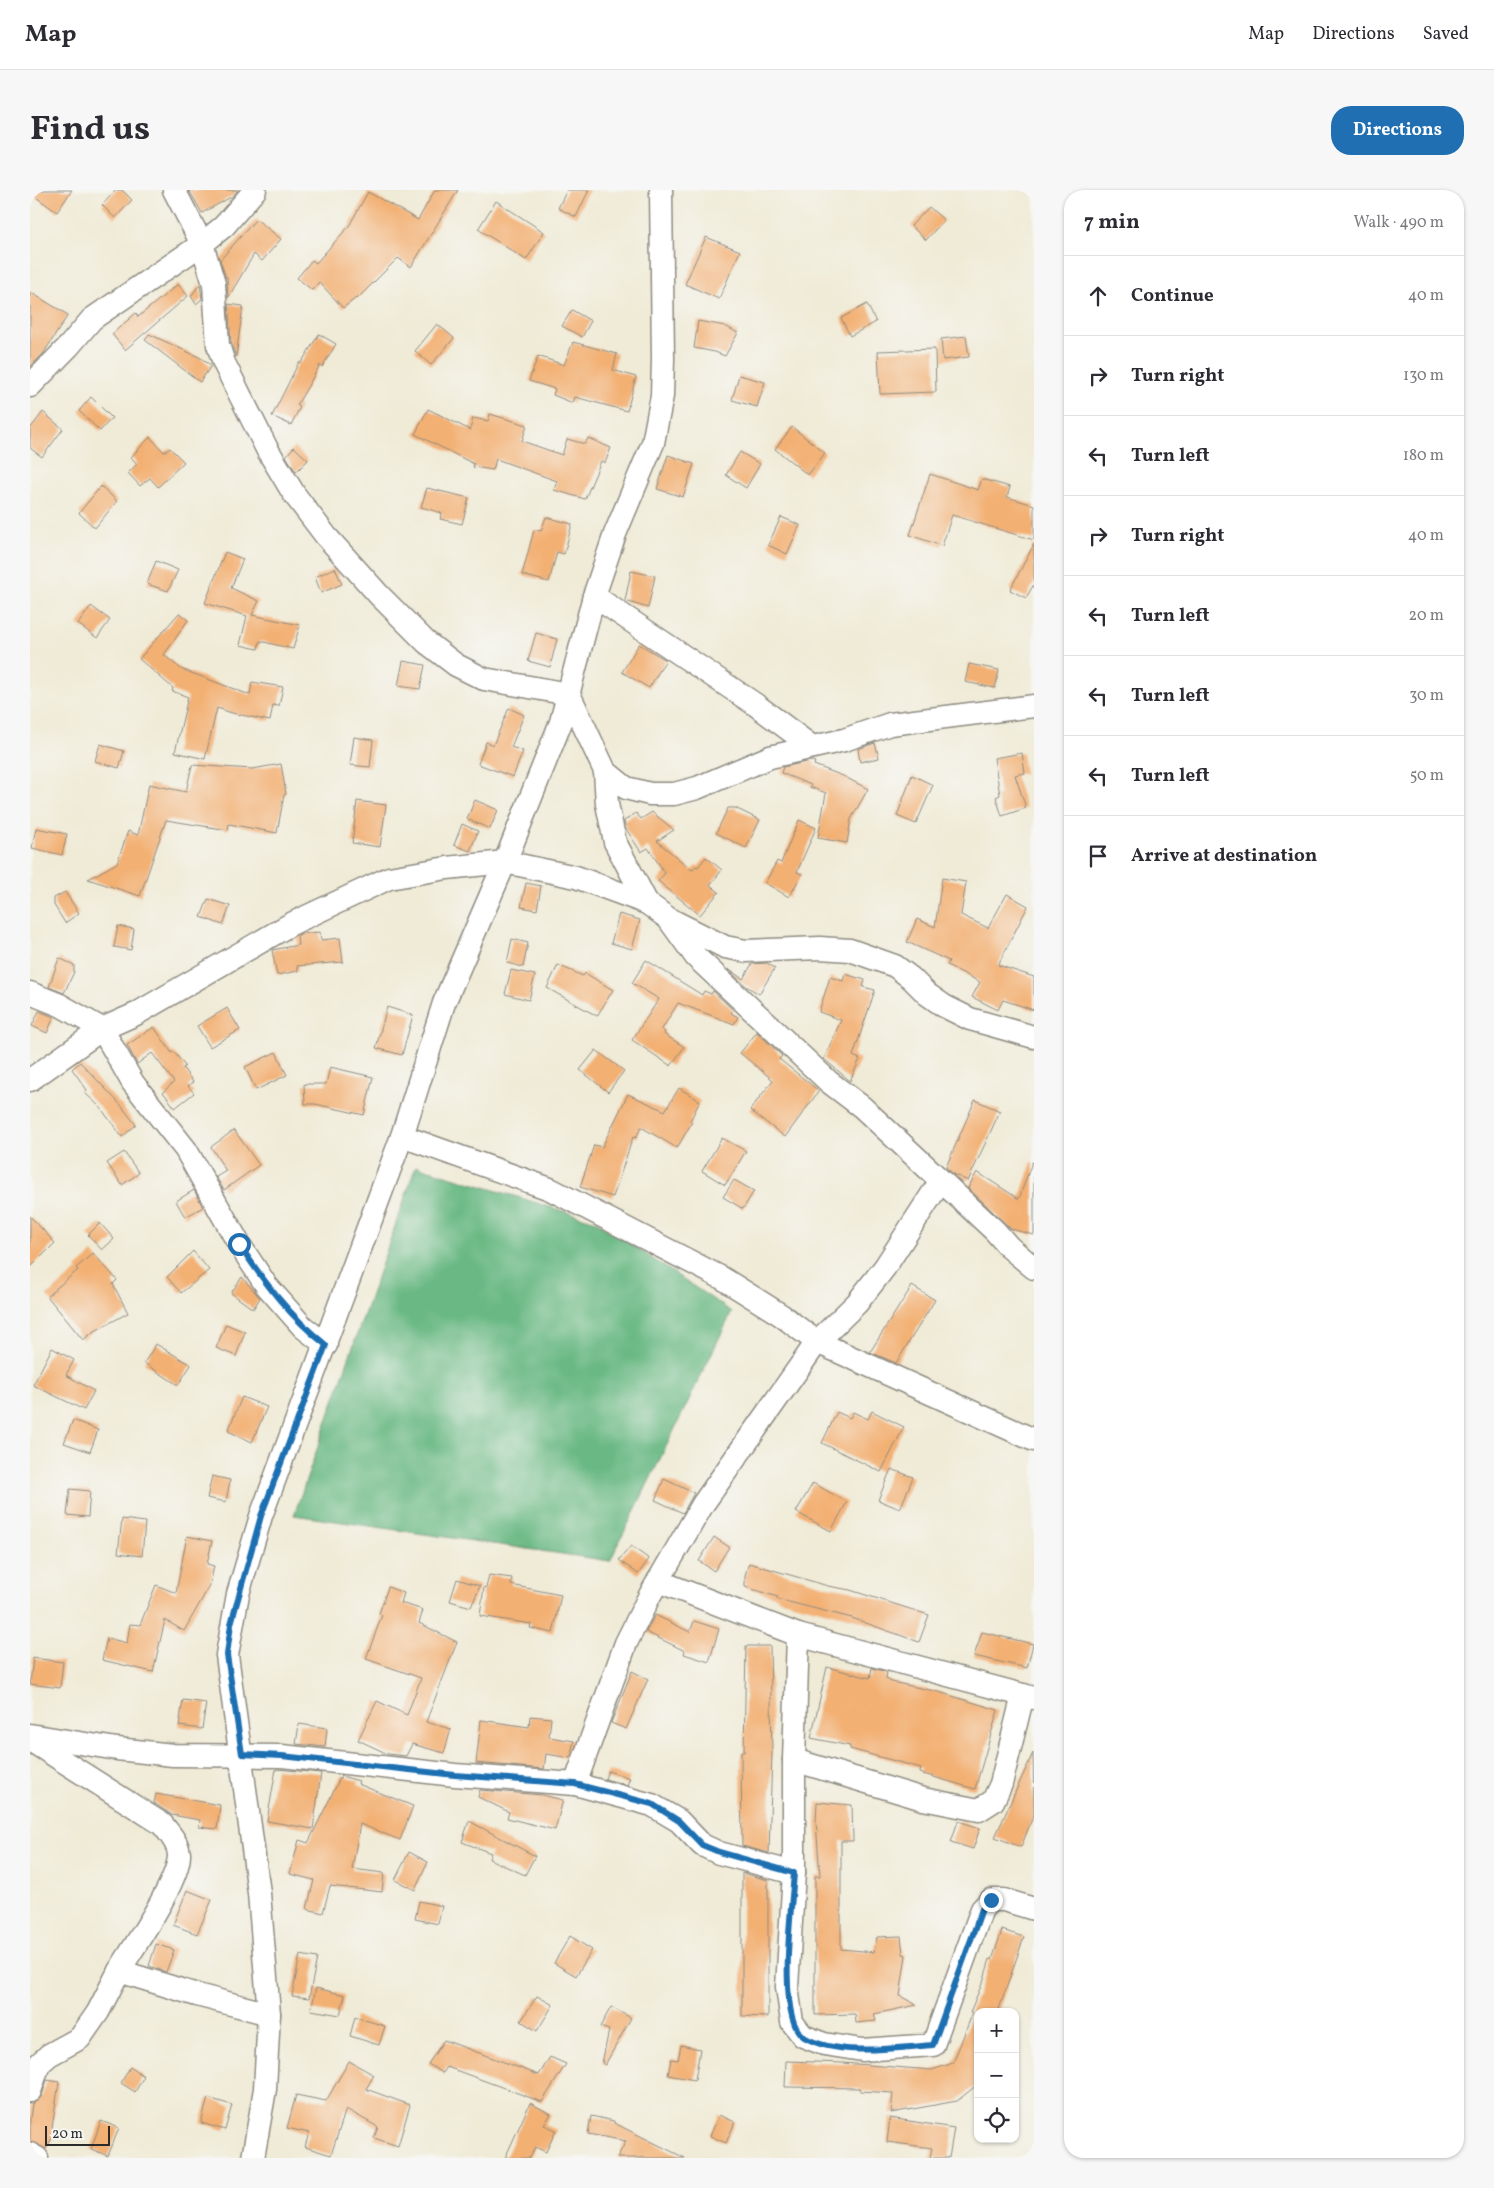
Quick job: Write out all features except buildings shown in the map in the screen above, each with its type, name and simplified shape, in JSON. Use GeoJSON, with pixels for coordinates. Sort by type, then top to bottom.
{"type":"FeatureCollection","features":[{"type":"Feature","properties":{"kind":"street"},"geometry":{"type":"LineString","coordinates":[[174,190],[202,244],[214,284],[218,345],[224,363],[267,449],[294,494],[326,536],[379,595],[426,642],[456,665],[484,679],[569,694]]}},
{"type":"Feature","properties":{"kind":"street"},"geometry":{"type":"LineString","coordinates":[[30,386],[92,319],[202,244],[224,226],[255,190]]}},
{"type":"Feature","properties":{"kind":"street"},"geometry":{"type":"LineString","coordinates":[[253,2158],[265,2089],[269,2014],[259,1893],[242,1754],[227,1655],[231,1624],[261,1516],[402,1136],[444,1003],[505,862],[561,722],[594,596],[614,534],[646,462],[658,423],[663,358],[661,190]]}},
{"type":"Feature","properties":{"kind":"street"},"geometry":{"type":"LineString","coordinates":[[594,596],[756,705],[811,746]]}},
{"type":"Feature","properties":{"kind":"street"},"geometry":{"type":"LineString","coordinates":[[569,694],[605,771],[607,804],[616,842],[647,903]]}},
{"type":"Feature","properties":{"kind":"street"},"geometry":{"type":"LineString","coordinates":[[605,771],[626,788],[650,794],[674,794],[697,788],[770,757],[811,746],[844,740],[890,724],[1034,706]]}},
{"type":"Feature","properties":{"kind":"street"},"geometry":{"type":"LineString","coordinates":[[30,1080],[102,1029],[136,1014],[291,924],[389,878],[447,868],[505,862],[576,877],[647,903],[669,919],[725,947],[746,950],[820,948],[858,953],[895,966],[911,978],[927,994],[961,1014],[1034,1037]]}},
{"type":"Feature","properties":{"kind":"street"},"geometry":{"type":"LineString","coordinates":[[669,919],[696,957],[829,1082],[862,1107],[940,1182],[995,1231],[1009,1247],[1034,1268]]}},
{"type":"Feature","properties":{"kind":"street"},"geometry":{"type":"LineString","coordinates":[[30,993],[60,1005],[102,1029],[133,1083],[186,1150],[239,1244],[266,1285],[303,1327],[326,1345]]}},
{"type":"Feature","properties":{"kind":"street"},"geometry":{"type":"LineString","coordinates":[[402,1136],[550,1189],[722,1278],[781,1315],[817,1342],[1034,1440]]}},
{"type":"Feature","properties":{"kind":"street"},"geometry":{"type":"LineString","coordinates":[[575,1784],[626,1643],[658,1580],[703,1504],[817,1342],[857,1303],[885,1268],[940,1182]]}},
{"type":"Feature","properties":{"kind":"street"},"geometry":{"type":"LineString","coordinates":[[658,1580],[798,1635],[1028,1696],[1001,1784],[993,1802],[979,1810],[923,1799],[794,1760]]}},
{"type":"Feature","properties":{"kind":"street"},"geometry":{"type":"LineString","coordinates":[[798,1635],[794,1760],[794,1873],[787,1987],[792,2022],[803,2036],[824,2044],[862,2050],[933,2045],[982,1909],[991,1900],[1004,1900],[1034,1908]]}},
{"type":"Feature","properties":{"kind":"street"},"geometry":{"type":"LineString","coordinates":[[30,1735],[117,1749],[173,1755],[242,1754],[282,1756],[455,1775],[575,1784],[652,1804],[679,1821],[702,1845],[710,1849],[794,1873]]}},
{"type":"Feature","properties":{"kind":"street"},"geometry":{"type":"LineString","coordinates":[[30,1740],[162,1824],[177,1844],[179,1855],[171,1883],[119,1971],[98,2012],[80,2038],[49,2055],[39,2064],[30,2091]]}},
{"type":"Feature","properties":{"kind":"street"},"geometry":{"type":"LineString","coordinates":[[119,1971],[197,1995],[269,2014]]}},
{"type":"Feature","properties":{"kind":"street"},"geometry":{"type":"LineString","coordinates":[[30,2154],[37,2158]]}},
{"type":"Feature","properties":{"kind":"green space"},"geometry":{"type":"Polygon","coordinates":[[[416,1166],[596,1221],[732,1312],[610,1561],[294,1515],[416,1166]]]}},
{"type":"Feature","properties":{"kind":"route"},"geometry":{"type":"LineString","coordinates":[[239,1244],[266,1285],[303,1327],[326,1345],[261,1516],[231,1624],[227,1655],[242,1754],[282,1756],[455,1775],[575,1784],[652,1804],[679,1821],[702,1845],[719,1852],[794,1873],[787,1987],[789,2009],[792,2022],[803,2036],[824,2044],[862,2050],[933,2045],[974,1937],[982,1909],[991,1900]]}}]}
